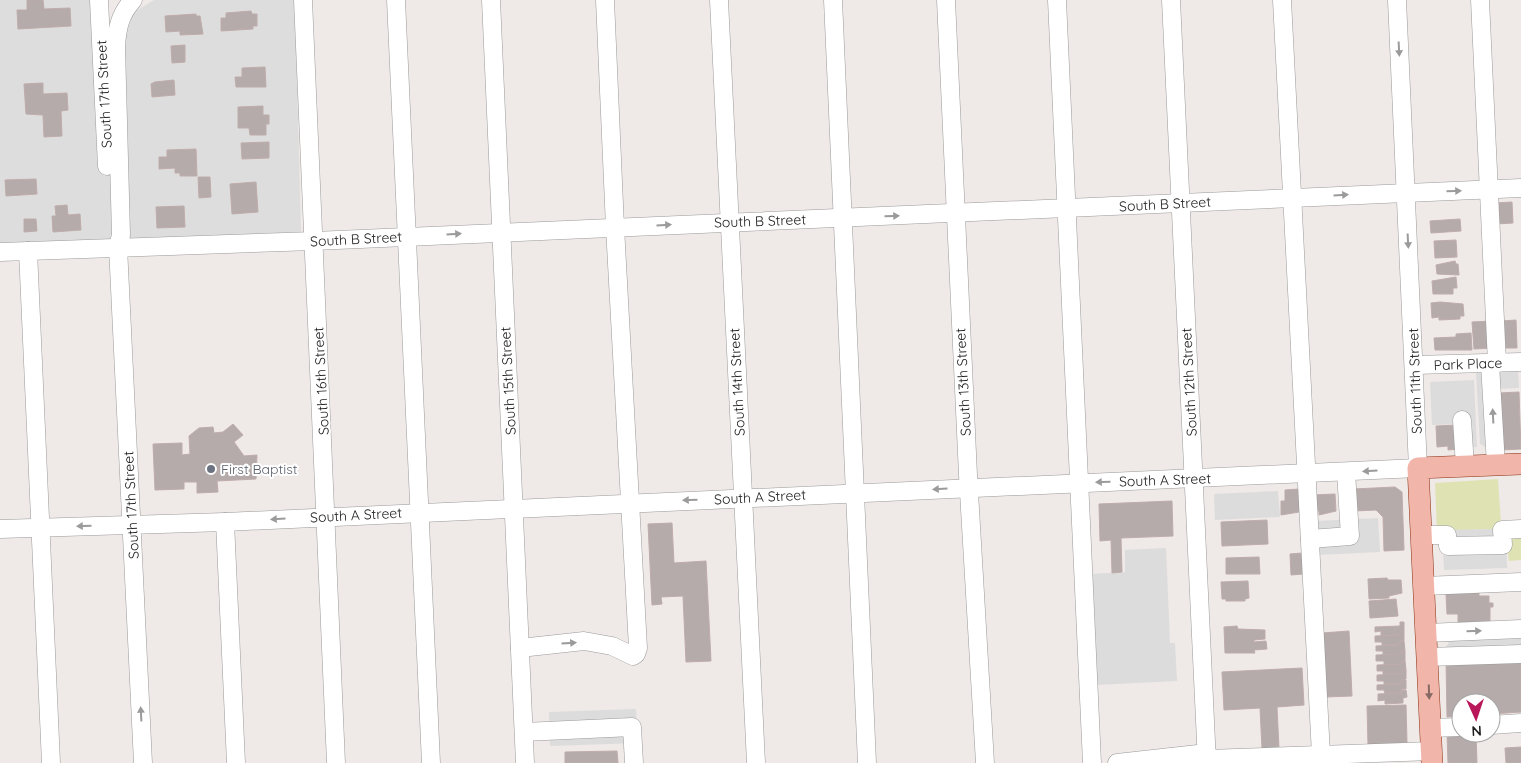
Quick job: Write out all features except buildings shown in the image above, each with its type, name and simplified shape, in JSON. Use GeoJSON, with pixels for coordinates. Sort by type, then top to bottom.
{"type":"FeatureCollection","features":[{"type":"Feature","properties":{"kind":"main road","name":"South A Street"},"geometry":{"type":"LineString","coordinates":[[1418,468],[1521,464]]}},
{"type":"Feature","properties":{"kind":"main road","name":"South 11th Street"},"geometry":{"type":"LineString","coordinates":[[1418,468],[1432,757]]}},
{"type":"Feature","properties":{"kind":"street","name":"South 17th Street"},"geometry":{"type":"LineString","coordinates":[[99,0],[110,235],[118,247]]}},
{"type":"Feature","properties":{"kind":"street","name":"South 17th Street"},"geometry":{"type":"LineString","coordinates":[[132,0],[122,14],[117,28],[121,234],[118,247],[143,763]]}},
{"type":"Feature","properties":{"kind":"street","name":"South 16th Street"},"geometry":{"type":"LineString","coordinates":[[303,0],[327,516],[336,763]]}},
{"type":"Feature","properties":{"kind":"street"},"geometry":{"type":"LineString","coordinates":[[396,0],[431,763]]}},
{"type":"Feature","properties":{"kind":"street","name":"South 15th Street"},"geometry":{"type":"LineString","coordinates":[[491,0],[525,763]]}},
{"type":"Feature","properties":{"kind":"street"},"geometry":{"type":"LineString","coordinates":[[520,648],[584,642],[612,646],[633,656],[638,648],[615,227],[605,0]]}},
{"type":"Feature","properties":{"kind":"street","name":"South 14th Street"},"geometry":{"type":"LineString","coordinates":[[719,0],[756,763]]}},
{"type":"Feature","properties":{"kind":"street"},"geometry":{"type":"LineString","coordinates":[[833,0],[867,763]]}},
{"type":"Feature","properties":{"kind":"street","name":"South 13th Street"},"geometry":{"type":"LineString","coordinates":[[946,0],[968,487],[985,763]]}},
{"type":"Feature","properties":{"kind":"street"},"geometry":{"type":"LineString","coordinates":[[1057,0],[1092,763]]}},
{"type":"Feature","properties":{"kind":"street","name":"South 12th Street"},"geometry":{"type":"LineString","coordinates":[[1171,0],[1207,758]]}},
{"type":"Feature","properties":{"kind":"street"},"geometry":{"type":"LineString","coordinates":[[1282,0],[1322,755]]}},
{"type":"Feature","properties":{"kind":"street","name":"South 11th Street"},"geometry":{"type":"LineString","coordinates":[[1397,0],[1415,366],[1418,468]]}},
{"type":"Feature","properties":{"kind":"street"},"geometry":{"type":"LineString","coordinates":[[1480,0],[1494,363],[1496,465]]}},
{"type":"Feature","properties":{"kind":"street","name":"South B Street"},"geometry":{"type":"LineString","coordinates":[[0,252],[314,241],[1521,188]]}},
{"type":"Feature","properties":{"kind":"street"},"geometry":{"type":"LineString","coordinates":[[28,251],[42,527],[51,763]]}},
{"type":"Feature","properties":{"kind":"street","name":"Park Place"},"geometry":{"type":"LineString","coordinates":[[1415,366],[1521,362]]}},
{"type":"Feature","properties":{"kind":"street"},"geometry":{"type":"LineString","coordinates":[[1462,420],[1465,466]]}},
{"type":"Feature","properties":{"kind":"street","name":"South A Street"},"geometry":{"type":"LineString","coordinates":[[0,529],[225,522],[514,507],[1418,468]]}},
{"type":"Feature","properties":{"kind":"street"},"geometry":{"type":"LineString","coordinates":[[1310,539],[1350,536],[1346,472]]}},
{"type":"Feature","properties":{"kind":"street"},"geometry":{"type":"LineString","coordinates":[[225,522],[236,763]]}},
{"type":"Feature","properties":{"kind":"street"},"geometry":{"type":"LineString","coordinates":[[1422,535],[1447,535],[1448,546],[1503,545],[1502,530],[1521,529]]}},
{"type":"Feature","properties":{"kind":"street"},"geometry":{"type":"LineString","coordinates":[[1424,586],[1521,582]]}},
{"type":"Feature","properties":{"kind":"street"},"geometry":{"type":"LineString","coordinates":[[1426,633],[1521,629]]}},
{"type":"Feature","properties":{"kind":"street"},"geometry":{"type":"LineString","coordinates":[[1427,658],[1521,654]]}},
{"type":"Feature","properties":{"kind":"street"},"geometry":{"type":"LineString","coordinates":[[1501,724],[1521,723]]}},
{"type":"Feature","properties":{"kind":"street"},"geometry":{"type":"LineString","coordinates":[[1430,728],[1451,727]]}},
{"type":"Feature","properties":{"kind":"street"},"geometry":{"type":"LineString","coordinates":[[524,732],[632,728],[634,763]]}},
{"type":"Feature","properties":{"kind":"street"},"geometry":{"type":"LineString","coordinates":[[1117,763],[1207,758],[1249,760],[1322,755],[1432,757]]}},
{"type":"Feature","properties":{"kind":"shaded area"},"geometry":{"type":"Polygon","coordinates":[[[0,0],[92,0],[105,54],[116,242],[0,247],[0,0]]]}},
{"type":"Feature","properties":{"kind":"shaded area"},"geometry":{"type":"Polygon","coordinates":[[[154,0],[295,0],[301,232],[124,240],[120,52],[128,16],[154,0]]]}},
{"type":"Feature","properties":{"kind":"shaded area"},"geometry":{"type":"Polygon","coordinates":[[[1518,370],[1519,388],[1496,389],[1489,449],[1480,444],[1476,373],[1518,370]]]}},
{"type":"Feature","properties":{"kind":"shaded area"},"geometry":{"type":"Polygon","coordinates":[[[1474,380],[1477,447],[1460,448],[1459,424],[1432,425],[1430,382],[1474,380]]]}},
{"type":"Feature","properties":{"kind":"shaded area"},"geometry":{"type":"Polygon","coordinates":[[[1278,491],[1280,517],[1215,520],[1214,494],[1278,491]]]}},
{"type":"Feature","properties":{"kind":"shaded area"},"geometry":{"type":"Polygon","coordinates":[[[1378,518],[1380,552],[1316,555],[1315,521],[1378,518]]]}},
{"type":"Feature","properties":{"kind":"shaded area"},"geometry":{"type":"Polygon","coordinates":[[[1506,524],[1507,568],[1444,570],[1442,530],[1496,529],[1506,524]]]}},
{"type":"Feature","properties":{"kind":"shaded area"},"geometry":{"type":"Polygon","coordinates":[[[1166,548],[1170,643],[1175,643],[1177,681],[1095,685],[1090,574],[1125,572],[1125,550],[1166,548]]]}},
{"type":"Feature","properties":{"kind":"shaded area"},"geometry":{"type":"Polygon","coordinates":[[[1521,630],[1521,649],[1444,649],[1449,643],[1444,637],[1521,630]]]}},
{"type":"Feature","properties":{"kind":"shaded area"},"geometry":{"type":"Polygon","coordinates":[[[636,709],[638,743],[550,746],[549,712],[636,709]]]}},
{"type":"Feature","properties":{"kind":"green space"},"geometry":{"type":"Polygon","coordinates":[[[1498,479],[1501,524],[1496,529],[1437,531],[1435,483],[1498,479]]]}},
{"type":"Feature","properties":{"kind":"green space"},"geometry":{"type":"Polygon","coordinates":[[[1521,535],[1521,560],[1509,561],[1506,538],[1521,535]]]}},
{"type":"Feature","properties":{"kind":"place","name":"First Baptist"},"geometry":{"type":"Point","coordinates":[211,469]}}]}
